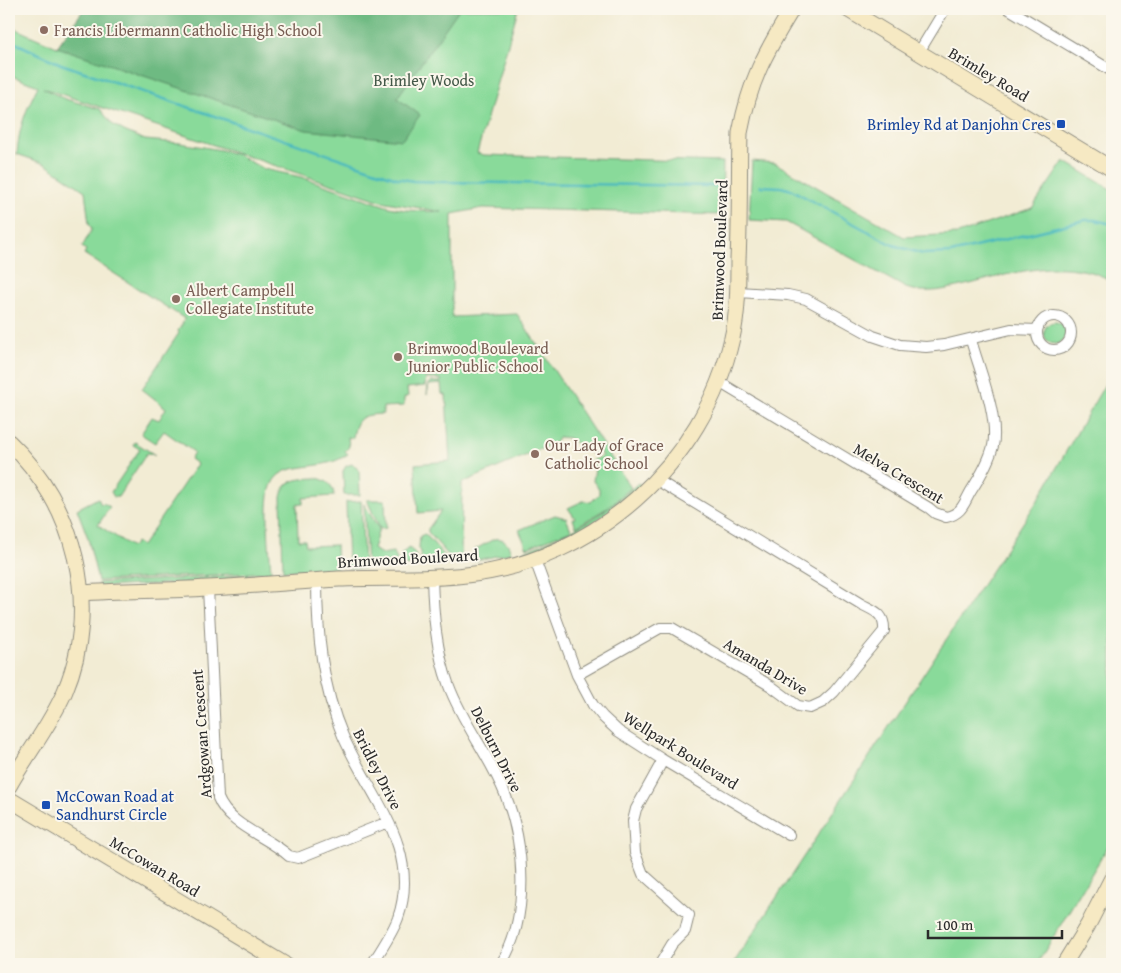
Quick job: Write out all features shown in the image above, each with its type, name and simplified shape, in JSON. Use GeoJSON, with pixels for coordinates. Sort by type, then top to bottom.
{"type":"FeatureCollection","features":[{"type":"Feature","properties":{"kind":"street","name":"Brimwood Boulevard"},"geometry":{"type":"LineString","coordinates":[[81,593],[208,588],[317,580],[468,575],[535,560],[566,546],[613,519],[657,480],[685,445],[719,382],[733,335],[738,292],[740,142],[745,110],[758,68],[792,9]]}},
{"type":"Feature","properties":{"kind":"street","name":"Brimley Road"},"geometry":{"type":"LineString","coordinates":[[847,9],[1112,169]]}},
{"type":"Feature","properties":{"kind":"street"},"geometry":{"type":"LineString","coordinates":[[919,52],[946,9]]}},
{"type":"Feature","properties":{"kind":"street"},"geometry":{"type":"LineString","coordinates":[[1009,9],[1112,71]]}},
{"type":"Feature","properties":{"kind":"street"},"geometry":{"type":"LineString","coordinates":[[738,292],[788,295],[806,299],[873,336],[900,345],[926,347],[971,340],[1011,329],[1037,330]]}},
{"type":"Feature","properties":{"kind":"street","name":"Melva Crescent"},"geometry":{"type":"LineString","coordinates":[[719,382],[929,508],[934,513],[946,517],[960,512],[964,506],[983,471],[993,445],[993,420],[971,340]]}},
{"type":"Feature","properties":{"kind":"street"},"geometry":{"type":"LineString","coordinates":[[9,442],[36,470],[60,511],[71,540],[81,593],[80,631],[65,690],[9,786]]}},
{"type":"Feature","properties":{"kind":"street","name":"Amanda Drive"},"geometry":{"type":"LineString","coordinates":[[577,675],[660,628],[672,628],[771,686],[798,706],[810,708],[823,702],[834,692],[884,631],[883,617],[880,614],[657,480]]}},
{"type":"Feature","properties":{"kind":"street","name":"Wellpark Boulevard"},"geometry":{"type":"LineString","coordinates":[[535,560],[577,675],[593,705],[603,717],[618,731],[662,760],[789,835]]}},
{"type":"Feature","properties":{"kind":"street","name":"Delburn Drive"},"geometry":{"type":"LineString","coordinates":[[432,577],[435,632],[443,669],[456,703],[505,794],[515,830],[520,866],[520,905],[510,949],[501,964]]}},
{"type":"Feature","properties":{"kind":"street","name":"Bridley Drive"},"geometry":{"type":"LineString","coordinates":[[317,580],[321,657],[334,713],[343,737],[388,822],[403,858],[403,894],[398,918],[372,964]]}},
{"type":"Feature","properties":{"kind":"street","name":"Ardgowan Crescent"},"geometry":{"type":"LineString","coordinates":[[208,588],[218,798],[221,806],[237,820],[289,856],[298,858],[388,822]]}},
{"type":"Feature","properties":{"kind":"street"},"geometry":{"type":"LineString","coordinates":[[660,964],[672,944],[685,931],[690,915],[642,874],[635,854],[633,821],[636,809],[662,760]]}},
{"type":"Feature","properties":{"kind":"street","name":"McCowan Road"},"geometry":{"type":"LineString","coordinates":[[9,799],[284,964]]}},
{"type":"Feature","properties":{"kind":"street"},"geometry":{"type":"LineString","coordinates":[[1064,964],[1088,925],[1112,878]]}},
{"type":"Feature","properties":{"kind":"green space","name":"Brimley Woods"},"geometry":{"type":"Polygon","coordinates":[[[84,9],[459,9],[397,98],[420,115],[402,140],[306,130],[57,47],[84,9]]]}},
{"type":"Feature","properties":{"kind":"green space"},"geometry":{"type":"Polygon","coordinates":[[[85,9],[518,9],[477,153],[484,155],[723,162],[722,215],[483,208],[452,214],[452,317],[517,314],[631,488],[607,508],[576,527],[573,519],[575,518],[568,508],[583,501],[591,502],[599,494],[599,489],[593,481],[595,468],[592,461],[602,456],[599,451],[592,454],[569,438],[559,437],[555,443],[462,483],[461,562],[455,563],[428,532],[428,529],[441,511],[418,513],[415,464],[450,461],[446,395],[442,394],[441,384],[429,385],[427,395],[428,384],[430,382],[441,382],[441,379],[428,379],[428,376],[426,376],[425,386],[407,388],[408,396],[404,398],[404,406],[383,407],[383,414],[366,416],[359,421],[353,438],[348,437],[349,447],[345,451],[348,454],[330,462],[289,470],[276,477],[272,484],[268,502],[271,572],[98,581],[88,538],[77,509],[98,498],[101,505],[103,503],[110,507],[98,525],[132,547],[136,542],[142,546],[197,464],[190,459],[194,452],[164,431],[155,443],[141,434],[152,417],[159,420],[166,408],[142,389],[179,333],[178,331],[185,319],[84,254],[86,250],[82,247],[92,229],[89,224],[85,191],[45,164],[17,154],[19,135],[24,118],[38,86],[9,75],[9,26],[57,47],[85,9]],[[43,88],[65,99],[100,109],[112,124],[145,140],[180,143],[221,150],[236,154],[264,169],[301,177],[389,207],[442,212],[381,201],[43,88]]]}},
{"type":"Feature","properties":{"kind":"green space"},"geometry":{"type":"Polygon","coordinates":[[[752,161],[775,163],[904,237],[958,234],[1032,208],[1064,161],[1112,190],[1112,281],[1095,273],[1078,269],[1060,268],[1024,271],[938,290],[922,291],[906,288],[786,222],[749,220],[752,161]]]}},
{"type":"Feature","properties":{"kind":"green space"},"geometry":{"type":"Polygon","coordinates":[[[1055,322],[1063,325],[1066,333],[1063,341],[1055,344],[1047,341],[1044,333],[1047,325],[1055,322]]]}},
{"type":"Feature","properties":{"kind":"green space"},"geometry":{"type":"Polygon","coordinates":[[[1112,372],[1112,840],[1037,964],[733,964],[1038,500],[1112,372]]]}},
{"type":"Feature","properties":{"kind":"green space"},"geometry":{"type":"Polygon","coordinates":[[[135,442],[155,455],[147,453],[118,497],[114,497],[111,492],[140,449],[133,445],[135,442]]]}},
{"type":"Feature","properties":{"kind":"green space"},"geometry":{"type":"Polygon","coordinates":[[[352,464],[359,470],[360,495],[344,495],[343,471],[346,466],[352,464]]]}},
{"type":"Feature","properties":{"kind":"green space"},"geometry":{"type":"Polygon","coordinates":[[[315,478],[329,483],[333,489],[334,496],[303,498],[303,504],[297,504],[298,540],[305,540],[306,546],[336,545],[337,568],[283,571],[281,497],[283,491],[293,481],[315,478]]]}},
{"type":"Feature","properties":{"kind":"green space"},"geometry":{"type":"Polygon","coordinates":[[[638,483],[642,486],[620,505],[570,537],[527,554],[523,552],[584,524],[612,505],[638,483]]]}},
{"type":"Feature","properties":{"kind":"green space"},"geometry":{"type":"Polygon","coordinates":[[[367,500],[385,500],[386,528],[380,529],[367,500]]]}},
{"type":"Feature","properties":{"kind":"green space"},"geometry":{"type":"Polygon","coordinates":[[[361,501],[364,568],[348,568],[346,502],[361,501]]]}},
{"type":"Feature","properties":{"kind":"green space"},"geometry":{"type":"Polygon","coordinates":[[[364,504],[379,529],[373,549],[382,554],[393,552],[397,559],[393,566],[367,567],[364,504]]]}},
{"type":"Feature","properties":{"kind":"green space"},"geometry":{"type":"Polygon","coordinates":[[[555,515],[566,518],[571,530],[527,548],[519,530],[555,515]]]}},
{"type":"Feature","properties":{"kind":"green space"},"geometry":{"type":"Polygon","coordinates":[[[425,534],[451,563],[423,565],[419,548],[420,536],[425,534]]]}},
{"type":"Feature","properties":{"kind":"green space"},"geometry":{"type":"Polygon","coordinates":[[[494,539],[504,540],[511,553],[472,561],[474,550],[494,539]]]}},
{"type":"Feature","properties":{"kind":"green space"},"geometry":{"type":"Polygon","coordinates":[[[409,548],[415,553],[418,565],[400,566],[402,553],[409,548]]]}},
{"type":"Feature","properties":{"kind":"green space"},"geometry":{"type":"Polygon","coordinates":[[[276,574],[272,579],[99,587],[98,583],[276,574]]]}},
{"type":"Feature","properties":{"kind":"waterway"},"geometry":{"type":"LineString","coordinates":[[9,40],[61,64],[397,178],[413,181],[443,182],[715,186]]}},
{"type":"Feature","properties":{"kind":"waterway"},"geometry":{"type":"LineString","coordinates":[[760,186],[781,187],[792,190],[893,245],[923,254],[951,253],[1085,220],[1112,224]]}},
{"type":"Feature","properties":{"kind":"place","name":"Francis Libermann Catholic High School"},"geometry":{"type":"Point","coordinates":[44,30]}},
{"type":"Feature","properties":{"kind":"place","name":"Brimley Rd at Danjohn Cres"},"geometry":{"type":"Point","coordinates":[1061,124]}},
{"type":"Feature","properties":{"kind":"place","name":"Albert Campbell Collegiate Institute"},"geometry":{"type":"Point","coordinates":[176,299]}},
{"type":"Feature","properties":{"kind":"place","name":"Brimwood Boulevard Junior Public School"},"geometry":{"type":"Point","coordinates":[398,357]}},
{"type":"Feature","properties":{"kind":"place","name":"Our Lady of Grace Catholic School"},"geometry":{"type":"Point","coordinates":[535,454]}},
{"type":"Feature","properties":{"kind":"place","name":"McCowan Road at Sandhurst Circle"},"geometry":{"type":"Point","coordinates":[46,805]}}]}
